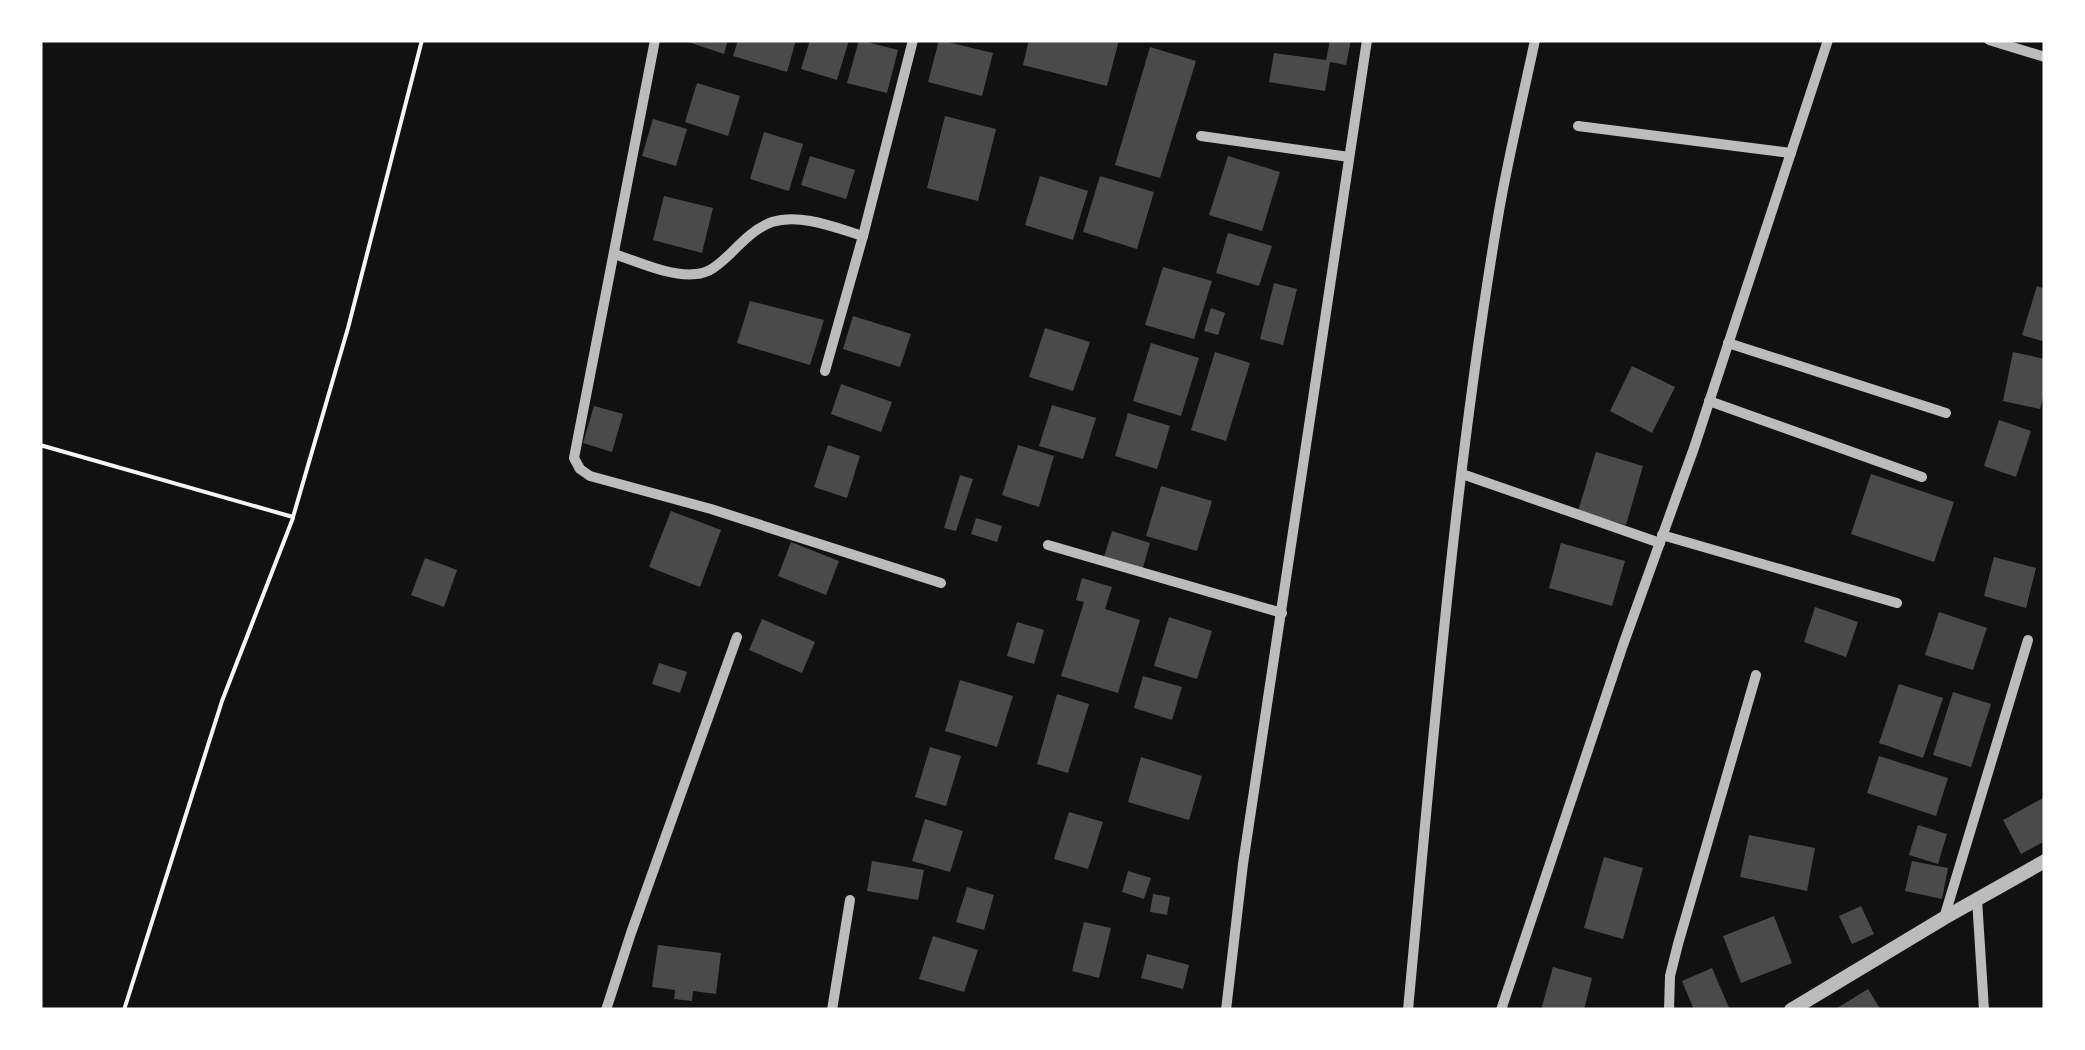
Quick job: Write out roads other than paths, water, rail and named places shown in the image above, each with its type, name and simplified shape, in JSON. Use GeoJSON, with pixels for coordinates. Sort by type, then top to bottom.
{"type":"FeatureCollection","features":[{"type":"Feature","properties":{"kind":"street"},"geometry":{"type":"LineString","coordinates":[[655,40],[574,458],[590,476],[711,509],[941,583]]}},
{"type":"Feature","properties":{"kind":"street"},"geometry":{"type":"LineString","coordinates":[[825,371],[914,40]]}},
{"type":"Feature","properties":{"kind":"street"},"geometry":{"type":"LineString","coordinates":[[1226,1010],[1243,864],[1366,40]]}},
{"type":"Feature","properties":{"kind":"street"},"geometry":{"type":"LineString","coordinates":[[1408,1010],[1438,680],[1462,474],[1499,208],[1535,40]]}},
{"type":"Feature","properties":{"kind":"street"},"geometry":{"type":"LineString","coordinates":[[1501,1010],[1828,40]]}},
{"type":"Feature","properties":{"kind":"street"},"geometry":{"type":"LineString","coordinates":[[1989,40],[2045,58]]}},
{"type":"Feature","properties":{"kind":"street"},"geometry":{"type":"LineString","coordinates":[[1578,126],[1790,153]]}},
{"type":"Feature","properties":{"kind":"street"},"geometry":{"type":"LineString","coordinates":[[1200,136],[1349,157]]}},
{"type":"Feature","properties":{"kind":"street"},"geometry":{"type":"LineString","coordinates":[[614,254],[663,269],[698,274],[714,269],[750,234],[772,222],[797,220],[863,236]]}},
{"type":"Feature","properties":{"kind":"street"},"geometry":{"type":"LineString","coordinates":[[1728,343],[1946,413]]}},
{"type":"Feature","properties":{"kind":"street"},"geometry":{"type":"LineString","coordinates":[[1709,402],[1922,476]]}},
{"type":"Feature","properties":{"kind":"street"},"geometry":{"type":"LineString","coordinates":[[1462,474],[1661,539],[1897,603]]}},
{"type":"Feature","properties":{"kind":"street"},"geometry":{"type":"LineString","coordinates":[[1048,545],[1282,613]]}},
{"type":"Feature","properties":{"kind":"street"},"geometry":{"type":"LineString","coordinates":[[606,1010],[737,637]]}},
{"type":"Feature","properties":{"kind":"street"},"geometry":{"type":"LineString","coordinates":[[1944,918],[2028,640]]}},
{"type":"Feature","properties":{"kind":"street"},"geometry":{"type":"LineString","coordinates":[[1669,1010],[1670,976],[1678,944],[1756,675]]}},
{"type":"Feature","properties":{"kind":"street"},"geometry":{"type":"LineString","coordinates":[[1792,1010],[2045,861]]}},
{"type":"Feature","properties":{"kind":"street"},"geometry":{"type":"LineString","coordinates":[[1977,899],[1984,1010]]}},
{"type":"Feature","properties":{"kind":"street"},"geometry":{"type":"LineString","coordinates":[[832,1010],[850,900]]}}]}
